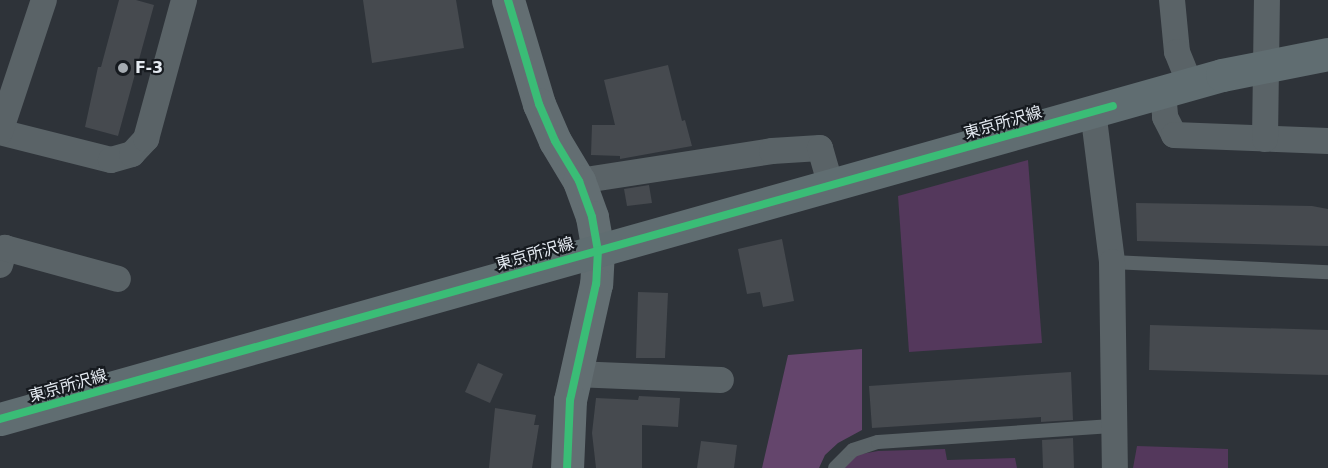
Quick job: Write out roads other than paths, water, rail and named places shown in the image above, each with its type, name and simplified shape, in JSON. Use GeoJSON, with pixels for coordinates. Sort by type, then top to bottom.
{"type":"FeatureCollection","features":[{"type":"Feature","properties":{"kind":"main road","name":"東京所沢線"},"geometry":{"type":"LineString","coordinates":[[0,419],[1176,88],[1267,65],[1328,54]]}},
{"type":"Feature","properties":{"kind":"street"},"geometry":{"type":"LineString","coordinates":[[44,0],[0,132],[111,160],[132,154],[146,139],[183,0]]}},
{"type":"Feature","properties":{"kind":"street"},"geometry":{"type":"LineString","coordinates":[[508,0],[540,104],[555,141],[579,181],[592,218],[598,250],[596,284],[570,400],[567,468]]}},
{"type":"Feature","properties":{"kind":"street"},"geometry":{"type":"LineString","coordinates":[[1172,0],[1177,52],[1176,88],[1165,117],[1174,135],[1328,141]]}},
{"type":"Feature","properties":{"kind":"street"},"geometry":{"type":"LineString","coordinates":[[1265,139],[1268,0]]}},
{"type":"Feature","properties":{"kind":"street"},"geometry":{"type":"LineString","coordinates":[[1093,111],[1112,262],[1115,468]]}},
{"type":"Feature","properties":{"kind":"street"},"geometry":{"type":"LineString","coordinates":[[579,181],[772,151],[820,148],[831,186]]}},
{"type":"Feature","properties":{"kind":"street"},"geometry":{"type":"LineString","coordinates":[[0,265],[5,248],[118,279]]}},
{"type":"Feature","properties":{"kind":"street"},"geometry":{"type":"LineString","coordinates":[[574,374],[721,380]]}},
{"type":"Feature","properties":{"kind":"lane"},"geometry":{"type":"LineString","coordinates":[[1112,262],[1328,272]]}},
{"type":"Feature","properties":{"kind":"lane"},"geometry":{"type":"LineString","coordinates":[[836,468],[853,450],[878,442],[1115,426]]}},
{"type":"Feature","properties":{"kind":"place","name":"F-3"},"geometry":{"type":"Point","coordinates":[123,68]}}]}
